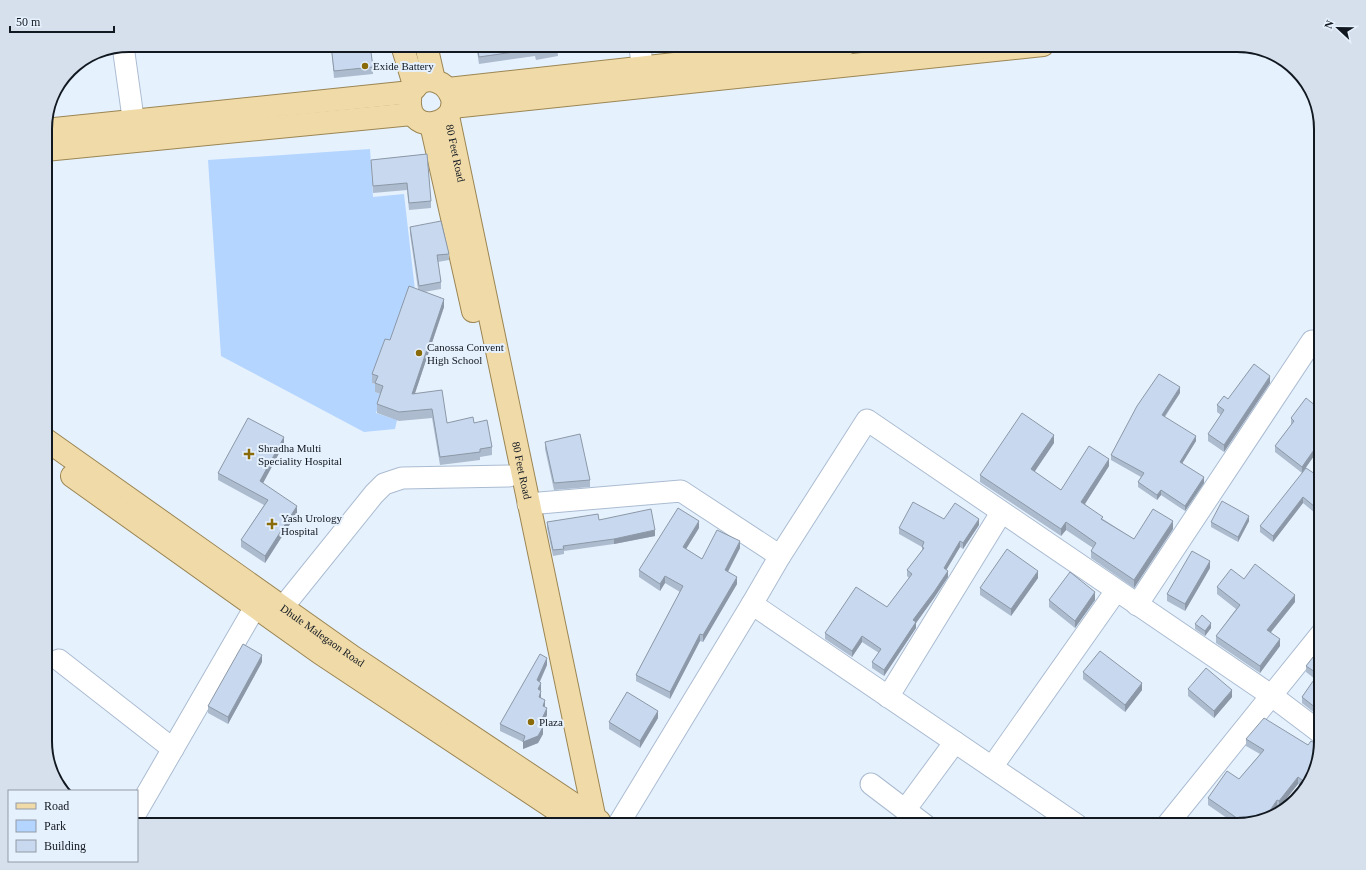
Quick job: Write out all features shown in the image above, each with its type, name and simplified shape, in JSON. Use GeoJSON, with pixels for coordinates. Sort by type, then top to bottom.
{"type":"FeatureCollection","features":[{"type":"Feature","properties":{"kind":"main road","name":"80 Feet Road"},"geometry":{"type":"LineString","coordinates":[[406,52],[431,101],[528,504],[588,818]]}},
{"type":"Feature","properties":{"kind":"main road","name":"80 Feet Road"},"geometry":{"type":"LineString","coordinates":[[427,52],[431,101],[509,476],[588,818]]}},
{"type":"Feature","properties":{"kind":"main road"},"geometry":{"type":"LineString","coordinates":[[431,101],[642,67],[764,52]]}},
{"type":"Feature","properties":{"kind":"main road"},"geometry":{"type":"LineString","coordinates":[[52,149],[135,131],[909,52]]}},
{"type":"Feature","properties":{"kind":"main road"},"geometry":{"type":"LineString","coordinates":[[52,130],[135,131]]}},
{"type":"Feature","properties":{"kind":"main road","name":"Dhule Malegaon Road"},"geometry":{"type":"LineString","coordinates":[[52,444],[259,600],[283,607],[585,818]]}},
{"type":"Feature","properties":{"kind":"main road"},"geometry":{"type":"LineString","coordinates":[[52,462],[259,600],[320,653],[585,818]]}},
{"type":"Feature","properties":{"kind":"street"},"geometry":{"type":"LineString","coordinates":[[641,52],[642,67]]}},
{"type":"Feature","properties":{"kind":"street"},"geometry":{"type":"LineString","coordinates":[[124,53],[135,131]]}},
{"type":"Feature","properties":{"kind":"street"},"geometry":{"type":"LineString","coordinates":[[1137,606],[1312,341]]}},
{"type":"Feature","properties":{"kind":"street"},"geometry":{"type":"LineString","coordinates":[[622,818],[780,556],[867,420],[1137,606],[1272,696],[1314,729]]}},
{"type":"Feature","properties":{"kind":"street"},"geometry":{"type":"LineString","coordinates":[[283,607],[374,494],[384,484],[402,478],[509,476]]}},
{"type":"Feature","properties":{"kind":"street"},"geometry":{"type":"LineString","coordinates":[[528,504],[681,491],[780,556]]}},
{"type":"Feature","properties":{"kind":"street"},"geometry":{"type":"LineString","coordinates":[[888,697],[1001,513]]}},
{"type":"Feature","properties":{"kind":"street"},"geometry":{"type":"LineString","coordinates":[[992,767],[1116,591]]}},
{"type":"Feature","properties":{"kind":"street"},"geometry":{"type":"LineString","coordinates":[[138,809],[259,600]]}},
{"type":"Feature","properties":{"kind":"street"},"geometry":{"type":"LineString","coordinates":[[752,604],[1067,818]]}},
{"type":"Feature","properties":{"kind":"street"},"geometry":{"type":"LineString","coordinates":[[1173,818],[1314,643]]}},
{"type":"Feature","properties":{"kind":"street"},"geometry":{"type":"LineString","coordinates":[[59,660],[173,749]]}},
{"type":"Feature","properties":{"kind":"street"},"geometry":{"type":"LineString","coordinates":[[905,810],[955,742]]}},
{"type":"Feature","properties":{"kind":"street"},"geometry":{"type":"LineString","coordinates":[[871,784],[916,818]]}},
{"type":"Feature","properties":{"kind":"green space"},"geometry":{"type":"Polygon","coordinates":[[[370,149],[373,197],[404,194],[415,290],[391,346],[385,347],[372,383],[377,385],[375,392],[389,398],[381,399],[376,413],[397,420],[395,429],[364,432],[221,356],[208,160],[370,149]]]}},
{"type":"Feature","properties":{"kind":"building"},"geometry":{"type":"Polygon","coordinates":[[[332,52],[371,52],[373,67],[334,71],[332,52]]]}},
{"type":"Feature","properties":{"kind":"building"},"geometry":{"type":"Polygon","coordinates":[[[478,52],[514,52],[479,57],[478,52]]]}},
{"type":"Feature","properties":{"kind":"building"},"geometry":{"type":"Polygon","coordinates":[[[427,154],[431,201],[409,203],[407,183],[373,186],[371,160],[427,154]]]}},
{"type":"Feature","properties":{"kind":"building"},"geometry":{"type":"Polygon","coordinates":[[[441,221],[449,254],[437,255],[441,282],[419,286],[410,227],[441,221]]]}},
{"type":"Feature","properties":{"kind":"building"},"geometry":{"type":"Polygon","coordinates":[[[409,286],[444,299],[412,394],[442,390],[447,423],[473,417],[474,423],[487,420],[492,447],[480,449],[480,452],[440,457],[432,409],[399,412],[377,404],[383,386],[375,383],[378,376],[372,374],[385,339],[390,340],[409,286]]]}},
{"type":"Feature","properties":{"kind":"building"},"geometry":{"type":"Polygon","coordinates":[[[1254,364],[1270,376],[1224,445],[1208,434],[1224,410],[1217,405],[1224,396],[1228,399],[1254,364]]]}},
{"type":"Feature","properties":{"kind":"building"},"geometry":{"type":"Polygon","coordinates":[[[1159,374],[1180,387],[1162,415],[1196,436],[1180,462],[1204,477],[1185,506],[1161,490],[1157,495],[1138,482],[1144,473],[1111,455],[1137,406],[1159,374]]]}},
{"type":"Feature","properties":{"kind":"building"},"geometry":{"type":"Polygon","coordinates":[[[1306,398],[1314,404],[1314,450],[1302,467],[1275,446],[1294,421],[1291,418],[1306,398]]]}},
{"type":"Feature","properties":{"kind":"building"},"geometry":{"type":"Polygon","coordinates":[[[1022,413],[1054,435],[1031,469],[1061,490],[1089,446],[1109,459],[1081,502],[1103,517],[1101,519],[1134,539],[1153,509],[1173,521],[1134,580],[1091,551],[1096,543],[1066,522],[1061,529],[980,475],[1022,413]]]}},
{"type":"Feature","properties":{"kind":"building"},"geometry":{"type":"Polygon","coordinates":[[[248,418],[284,437],[260,481],[297,506],[265,556],[241,540],[268,500],[218,473],[248,418]]]}},
{"type":"Feature","properties":{"kind":"building"},"geometry":{"type":"Polygon","coordinates":[[[580,434],[590,480],[554,483],[545,442],[580,434]]]}},
{"type":"Feature","properties":{"kind":"building"},"geometry":{"type":"Polygon","coordinates":[[[1306,468],[1314,473],[1314,506],[1303,497],[1273,536],[1260,526],[1306,468]]]}},
{"type":"Feature","properties":{"kind":"building"},"geometry":{"type":"Polygon","coordinates":[[[1222,501],[1249,516],[1238,537],[1211,522],[1222,501]]]}},
{"type":"Feature","properties":{"kind":"building"},"geometry":{"type":"Polygon","coordinates":[[[913,502],[944,519],[955,503],[979,519],[963,543],[960,541],[944,568],[948,571],[913,620],[916,622],[884,670],[872,662],[881,649],[862,636],[852,651],[825,633],[856,587],[887,607],[912,574],[907,570],[924,548],[922,547],[924,542],[899,528],[913,502]]]}},
{"type":"Feature","properties":{"kind":"building"},"geometry":{"type":"Polygon","coordinates":[[[678,508],[699,521],[683,547],[702,559],[717,530],[740,541],[725,570],[737,577],[703,635],[700,634],[670,692],[636,675],[683,586],[665,576],[660,584],[639,570],[678,508]]]}},
{"type":"Feature","properties":{"kind":"building"},"geometry":{"type":"Polygon","coordinates":[[[651,509],[655,530],[614,539],[563,546],[564,549],[553,550],[547,522],[598,514],[599,520],[651,509]]]}},
{"type":"Feature","properties":{"kind":"building"},"geometry":{"type":"Polygon","coordinates":[[[1007,549],[1038,571],[1011,609],[980,588],[1007,549]]]}},
{"type":"Feature","properties":{"kind":"building"},"geometry":{"type":"Polygon","coordinates":[[[1192,551],[1210,561],[1185,604],[1167,594],[1192,551]]]}},
{"type":"Feature","properties":{"kind":"building"},"geometry":{"type":"Polygon","coordinates":[[[1255,564],[1295,595],[1267,630],[1280,639],[1260,666],[1216,636],[1240,605],[1217,587],[1231,569],[1244,579],[1255,564]]]}},
{"type":"Feature","properties":{"kind":"building"},"geometry":{"type":"Polygon","coordinates":[[[1070,572],[1095,592],[1075,621],[1049,600],[1070,572]]]}},
{"type":"Feature","properties":{"kind":"building"},"geometry":{"type":"Polygon","coordinates":[[[1202,615],[1211,623],[1205,631],[1195,624],[1202,615]]]}},
{"type":"Feature","properties":{"kind":"building"},"geometry":{"type":"Polygon","coordinates":[[[243,644],[262,655],[228,717],[208,706],[243,644]]]}},
{"type":"Feature","properties":{"kind":"building"},"geometry":{"type":"Polygon","coordinates":[[[1100,651],[1142,683],[1125,705],[1083,672],[1100,651]]]}},
{"type":"Feature","properties":{"kind":"building"},"geometry":{"type":"Polygon","coordinates":[[[540,654],[547,658],[537,680],[541,683],[538,689],[541,691],[539,697],[545,700],[543,706],[547,708],[540,723],[543,727],[538,736],[523,742],[525,736],[500,724],[540,654]]]}},
{"type":"Feature","properties":{"kind":"building"},"geometry":{"type":"Polygon","coordinates":[[[1314,656],[1314,671],[1306,666],[1314,656]]]}},
{"type":"Feature","properties":{"kind":"building"},"geometry":{"type":"Polygon","coordinates":[[[1206,668],[1232,690],[1214,711],[1188,689],[1206,668]]]}},
{"type":"Feature","properties":{"kind":"building"},"geometry":{"type":"Polygon","coordinates":[[[1314,680],[1314,706],[1302,697],[1314,680]]]}},
{"type":"Feature","properties":{"kind":"building"},"geometry":{"type":"Polygon","coordinates":[[[627,692],[658,711],[640,741],[609,722],[627,692]]]}},
{"type":"Feature","properties":{"kind":"building"},"geometry":{"type":"Polygon","coordinates":[[[1264,718],[1308,745],[1311,741],[1314,743],[1313,751],[1304,780],[1298,777],[1279,801],[1277,800],[1270,811],[1257,815],[1237,818],[1208,798],[1227,771],[1239,779],[1264,750],[1246,739],[1264,718]]]}},
{"type":"Feature","properties":{"kind":"place","name":"Exide Battery"},"geometry":{"type":"Point","coordinates":[365,66]}},
{"type":"Feature","properties":{"kind":"place","name":"Canossa Convent High School"},"geometry":{"type":"Point","coordinates":[419,353]}},
{"type":"Feature","properties":{"kind":"place","name":"Shradha Multi Speciality Hospital"},"geometry":{"type":"Point","coordinates":[249,454]}},
{"type":"Feature","properties":{"kind":"place","name":"Yash Urology Hospital"},"geometry":{"type":"Point","coordinates":[272,524]}},
{"type":"Feature","properties":{"kind":"place","name":"Plaza"},"geometry":{"type":"Point","coordinates":[531,722]}}]}
